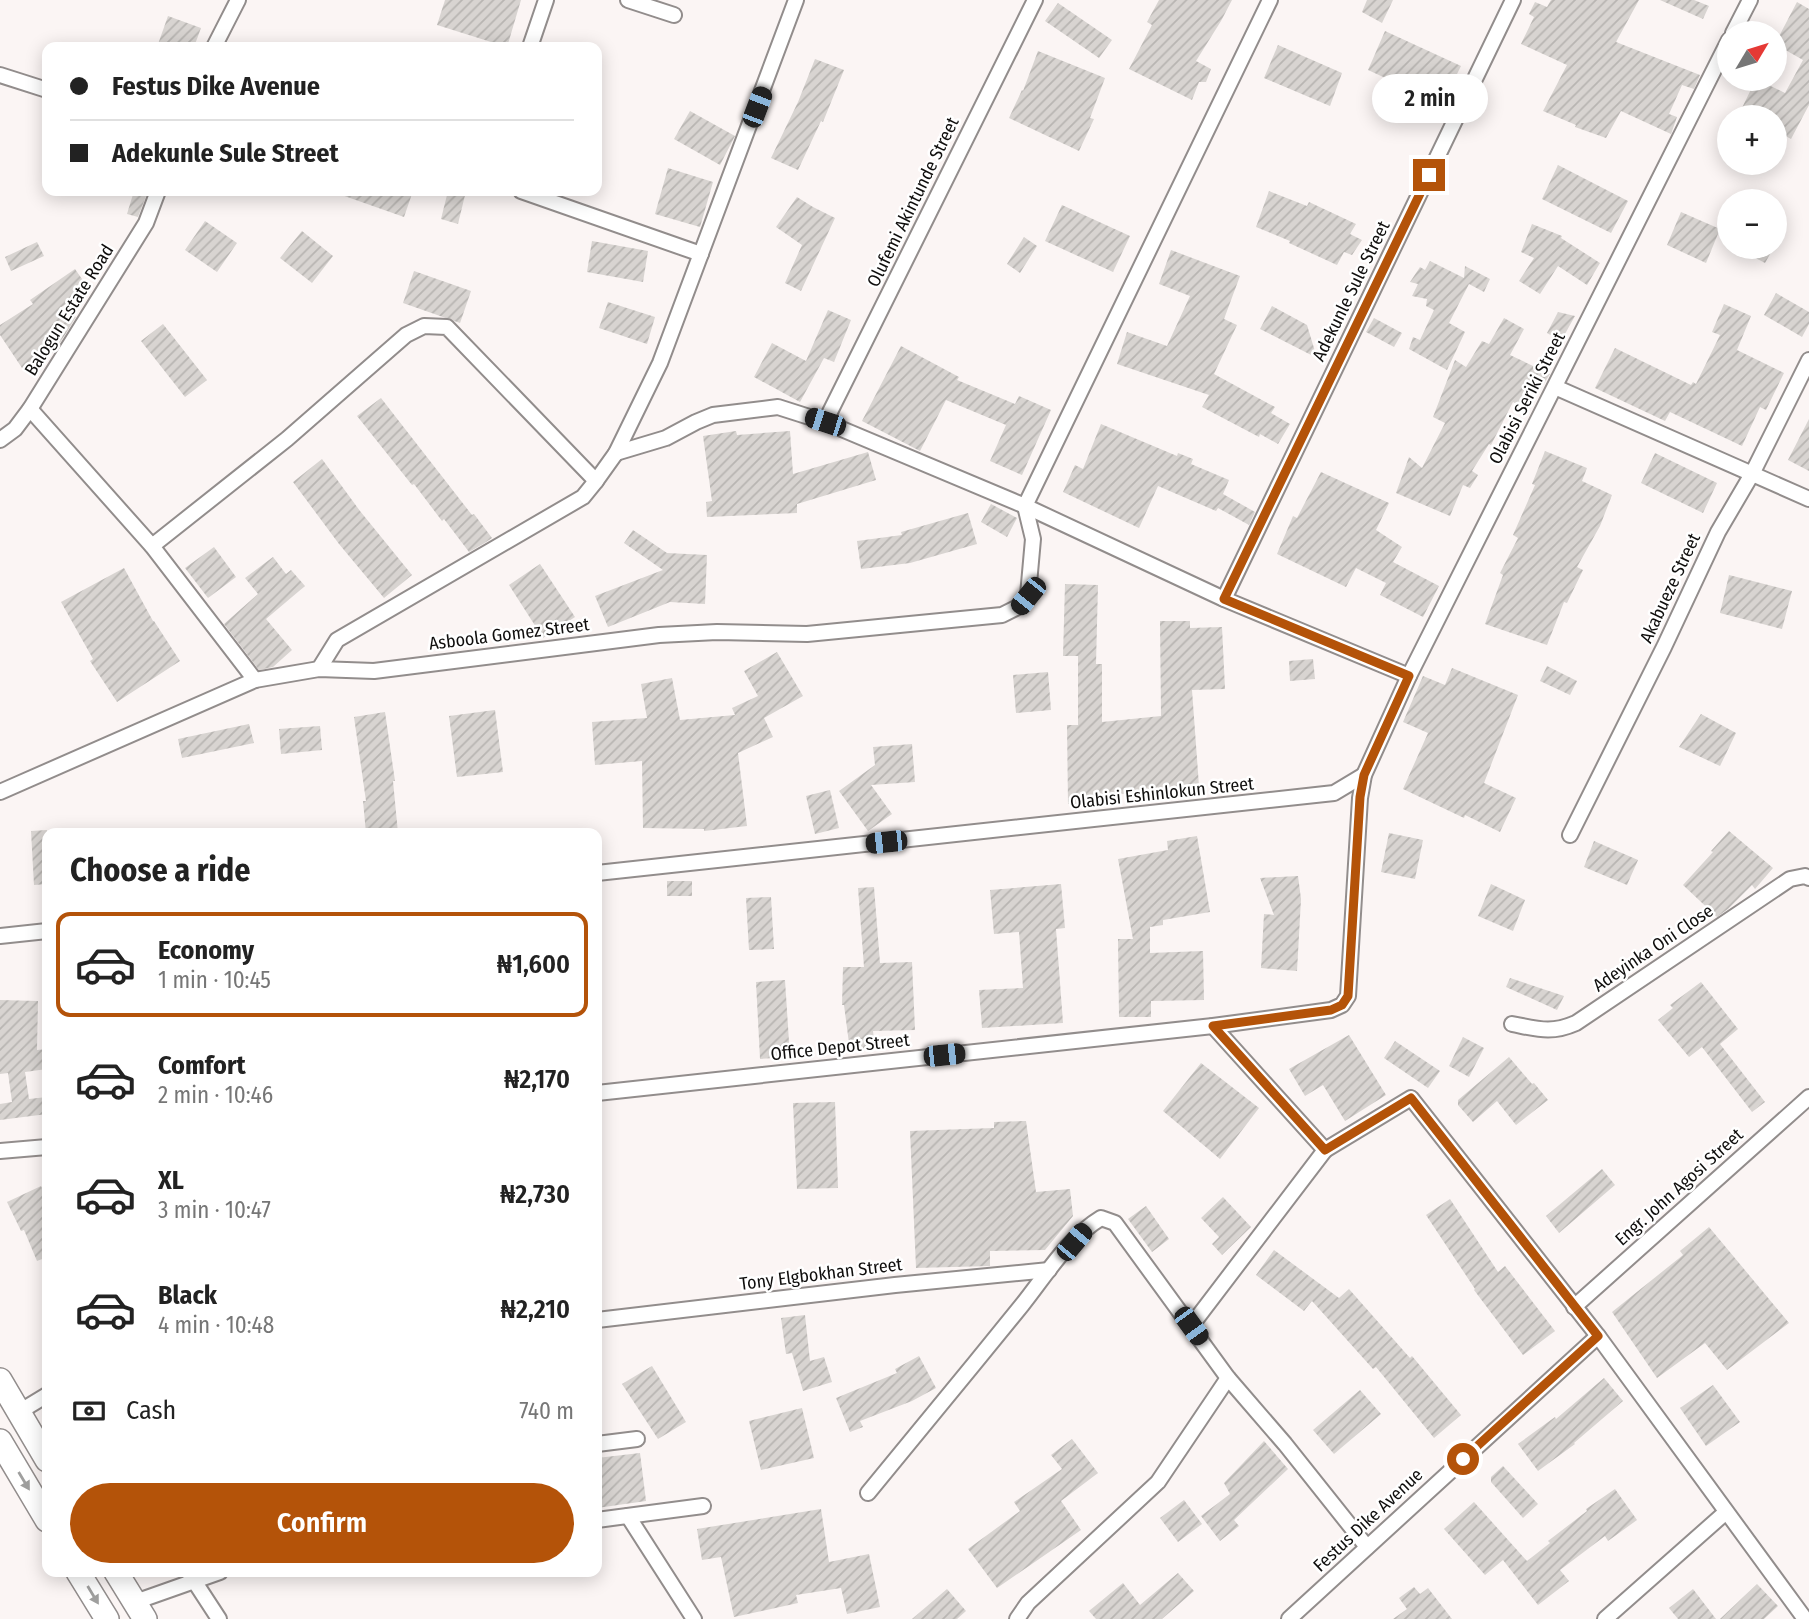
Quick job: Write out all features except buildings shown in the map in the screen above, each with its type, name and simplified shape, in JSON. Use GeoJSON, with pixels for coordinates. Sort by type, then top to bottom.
{"type":"FeatureCollection","features":[{"type":"Feature","properties":{"kind":"highway"},"geometry":{"type":"LineString","coordinates":[[0,1380],[42,1451]]}},
{"type":"Feature","properties":{"kind":"highway"},"geometry":{"type":"LineString","coordinates":[[0,1441],[42,1512]]}},
{"type":"Feature","properties":{"kind":"highway"},"geometry":{"type":"LineString","coordinates":[[81,1577],[107,1619]]}},
{"type":"Feature","properties":{"kind":"highway"},"geometry":{"type":"LineString","coordinates":[[119,1577],[140,1611]]}},
{"type":"Feature","properties":{"kind":"street"},"geometry":{"type":"LineString","coordinates":[[217,42],[238,0]]}},
{"type":"Feature","properties":{"kind":"street"},"geometry":{"type":"LineString","coordinates":[[532,42],[546,0]]}},
{"type":"Feature","properties":{"kind":"street"},"geometry":{"type":"LineString","coordinates":[[628,0],[674,15]]}},
{"type":"Feature","properties":{"kind":"street"},"geometry":{"type":"LineString","coordinates":[[319,669],[337,640],[583,496],[616,453],[660,363],[796,0]]}},
{"type":"Feature","properties":{"kind":"street","name":"Olufemi Akintunde Street"},"geometry":{"type":"LineString","coordinates":[[825,422],[1035,0]]}},
{"type":"Feature","properties":{"kind":"street"},"geometry":{"type":"LineString","coordinates":[[1025,506],[1270,0]]}},
{"type":"Feature","properties":{"kind":"street","name":"Adekunle Sule Street"},"geometry":{"type":"LineString","coordinates":[[1224,599],[1513,0]]}},
{"type":"Feature","properties":{"kind":"street"},"geometry":{"type":"LineString","coordinates":[[1739,21],[1750,0]]}},
{"type":"Feature","properties":{"kind":"street","name":"Olabisi Seriki Street"},"geometry":{"type":"LineString","coordinates":[[1364,775],[1409,676],[1717,64]]}},
{"type":"Feature","properties":{"kind":"street"},"geometry":{"type":"LineString","coordinates":[[0,75],[42,88]]}},
{"type":"Feature","properties":{"kind":"street","name":"Balogun Estate Road"},"geometry":{"type":"LineString","coordinates":[[0,440],[15,429],[30,409],[146,223],[156,196]]}},
{"type":"Feature","properties":{"kind":"street"},"geometry":{"type":"LineString","coordinates":[[535,196],[701,254]]}},
{"type":"Feature","properties":{"kind":"street"},"geometry":{"type":"LineString","coordinates":[[152,546],[287,439],[406,335],[424,326],[447,327],[596,481]]}},
{"type":"Feature","properties":{"kind":"street","name":"Akabueze Street"},"geometry":{"type":"LineString","coordinates":[[1570,835],[1718,532],[1752,474],[1809,360]]}},
{"type":"Feature","properties":{"kind":"street"},"geometry":{"type":"LineString","coordinates":[[1555,387],[1809,499]]}},
{"type":"Feature","properties":{"kind":"street"},"geometry":{"type":"LineString","coordinates":[[616,453],[666,438],[713,415],[778,407],[825,422],[1025,506],[1224,599],[1409,676]]}},
{"type":"Feature","properties":{"kind":"street"},"geometry":{"type":"LineString","coordinates":[[30,409],[152,546],[255,680]]}},
{"type":"Feature","properties":{"kind":"street","name":"Asboola Gomez Street"},"geometry":{"type":"LineString","coordinates":[[0,792],[255,680],[319,669],[374,671],[659,635],[717,632],[807,634],[1002,615],[1018,607],[1028,596],[1033,539],[1025,506]]}},
{"type":"Feature","properties":{"kind":"street"},"geometry":{"type":"LineString","coordinates":[[1213,1026],[1331,1010],[1342,1005],[1348,996],[1360,797],[1364,775]]}},
{"type":"Feature","properties":{"kind":"street","name":"Olabisi Eshinlokun Street"},"geometry":{"type":"LineString","coordinates":[[602,872],[1334,793],[1364,775]]}},
{"type":"Feature","properties":{"kind":"street","name":"Adeyinka Oni Close"},"geometry":{"type":"LineString","coordinates":[[1512,1024],[1549,1031],[1576,1023],[1790,879],[1805,876],[1809,878]]}},
{"type":"Feature","properties":{"kind":"street"},"geometry":{"type":"LineString","coordinates":[[0,936],[42,932]]}},
{"type":"Feature","properties":{"kind":"street"},"geometry":{"type":"LineString","coordinates":[[1213,1026],[1325,1150]]}},
{"type":"Feature","properties":{"kind":"street","name":"Office Depot Street"},"geometry":{"type":"LineString","coordinates":[[602,1092],[1213,1026]]}},
{"type":"Feature","properties":{"kind":"street","name":"Engr. John Agosi Street"},"geometry":{"type":"LineString","coordinates":[[1574,1307],[1809,1097]]}},
{"type":"Feature","properties":{"kind":"street"},"geometry":{"type":"LineString","coordinates":[[1191,1326],[1325,1150],[1411,1098],[1598,1336],[1805,1619]]}},
{"type":"Feature","properties":{"kind":"street"},"geometry":{"type":"LineString","coordinates":[[0,1151],[42,1147]]}},
{"type":"Feature","properties":{"kind":"street"},"geometry":{"type":"LineString","coordinates":[[868,1493],[1049,1270],[1086,1227],[1101,1218],[1115,1223],[1228,1377],[1367,1547]]}},
{"type":"Feature","properties":{"kind":"street","name":"Tony Elgbokhan Street"},"geometry":{"type":"LineString","coordinates":[[602,1319],[1049,1270]]}},
{"type":"Feature","properties":{"kind":"street","name":"Festus Dike Avenue"},"geometry":{"type":"LineString","coordinates":[[1289,1619],[1598,1336]]}},
{"type":"Feature","properties":{"kind":"street"},"geometry":{"type":"LineString","coordinates":[[1017,1619],[1028,1603],[1158,1482],[1228,1377]]}},
{"type":"Feature","properties":{"kind":"street"},"geometry":{"type":"LineString","coordinates":[[19,1412],[42,1398]]}},
{"type":"Feature","properties":{"kind":"street"},"geometry":{"type":"LineString","coordinates":[[602,1443],[637,1439]]}},
{"type":"Feature","properties":{"kind":"street"},"geometry":{"type":"LineString","coordinates":[[602,1519],[703,1506]]}},
{"type":"Feature","properties":{"kind":"street"},"geometry":{"type":"LineString","coordinates":[[1605,1619],[1726,1512]]}},
{"type":"Feature","properties":{"kind":"street"},"geometry":{"type":"LineString","coordinates":[[628,1516],[694,1619]]}},
{"type":"Feature","properties":{"kind":"street"},"geometry":{"type":"LineString","coordinates":[[140,1611],[188,1577]]}},
{"type":"Feature","properties":{"kind":"street"},"geometry":{"type":"LineString","coordinates":[[192,1577],[219,1619]]}},
{"type":"Feature","properties":{"kind":"route"},"geometry":{"type":"LineString","coordinates":[[1429,175],[1224,599],[1409,676],[1364,775],[1360,797],[1348,996],[1342,1005],[1331,1010],[1213,1026],[1325,1150],[1411,1098],[1598,1336],[1463,1459]]}}]}
